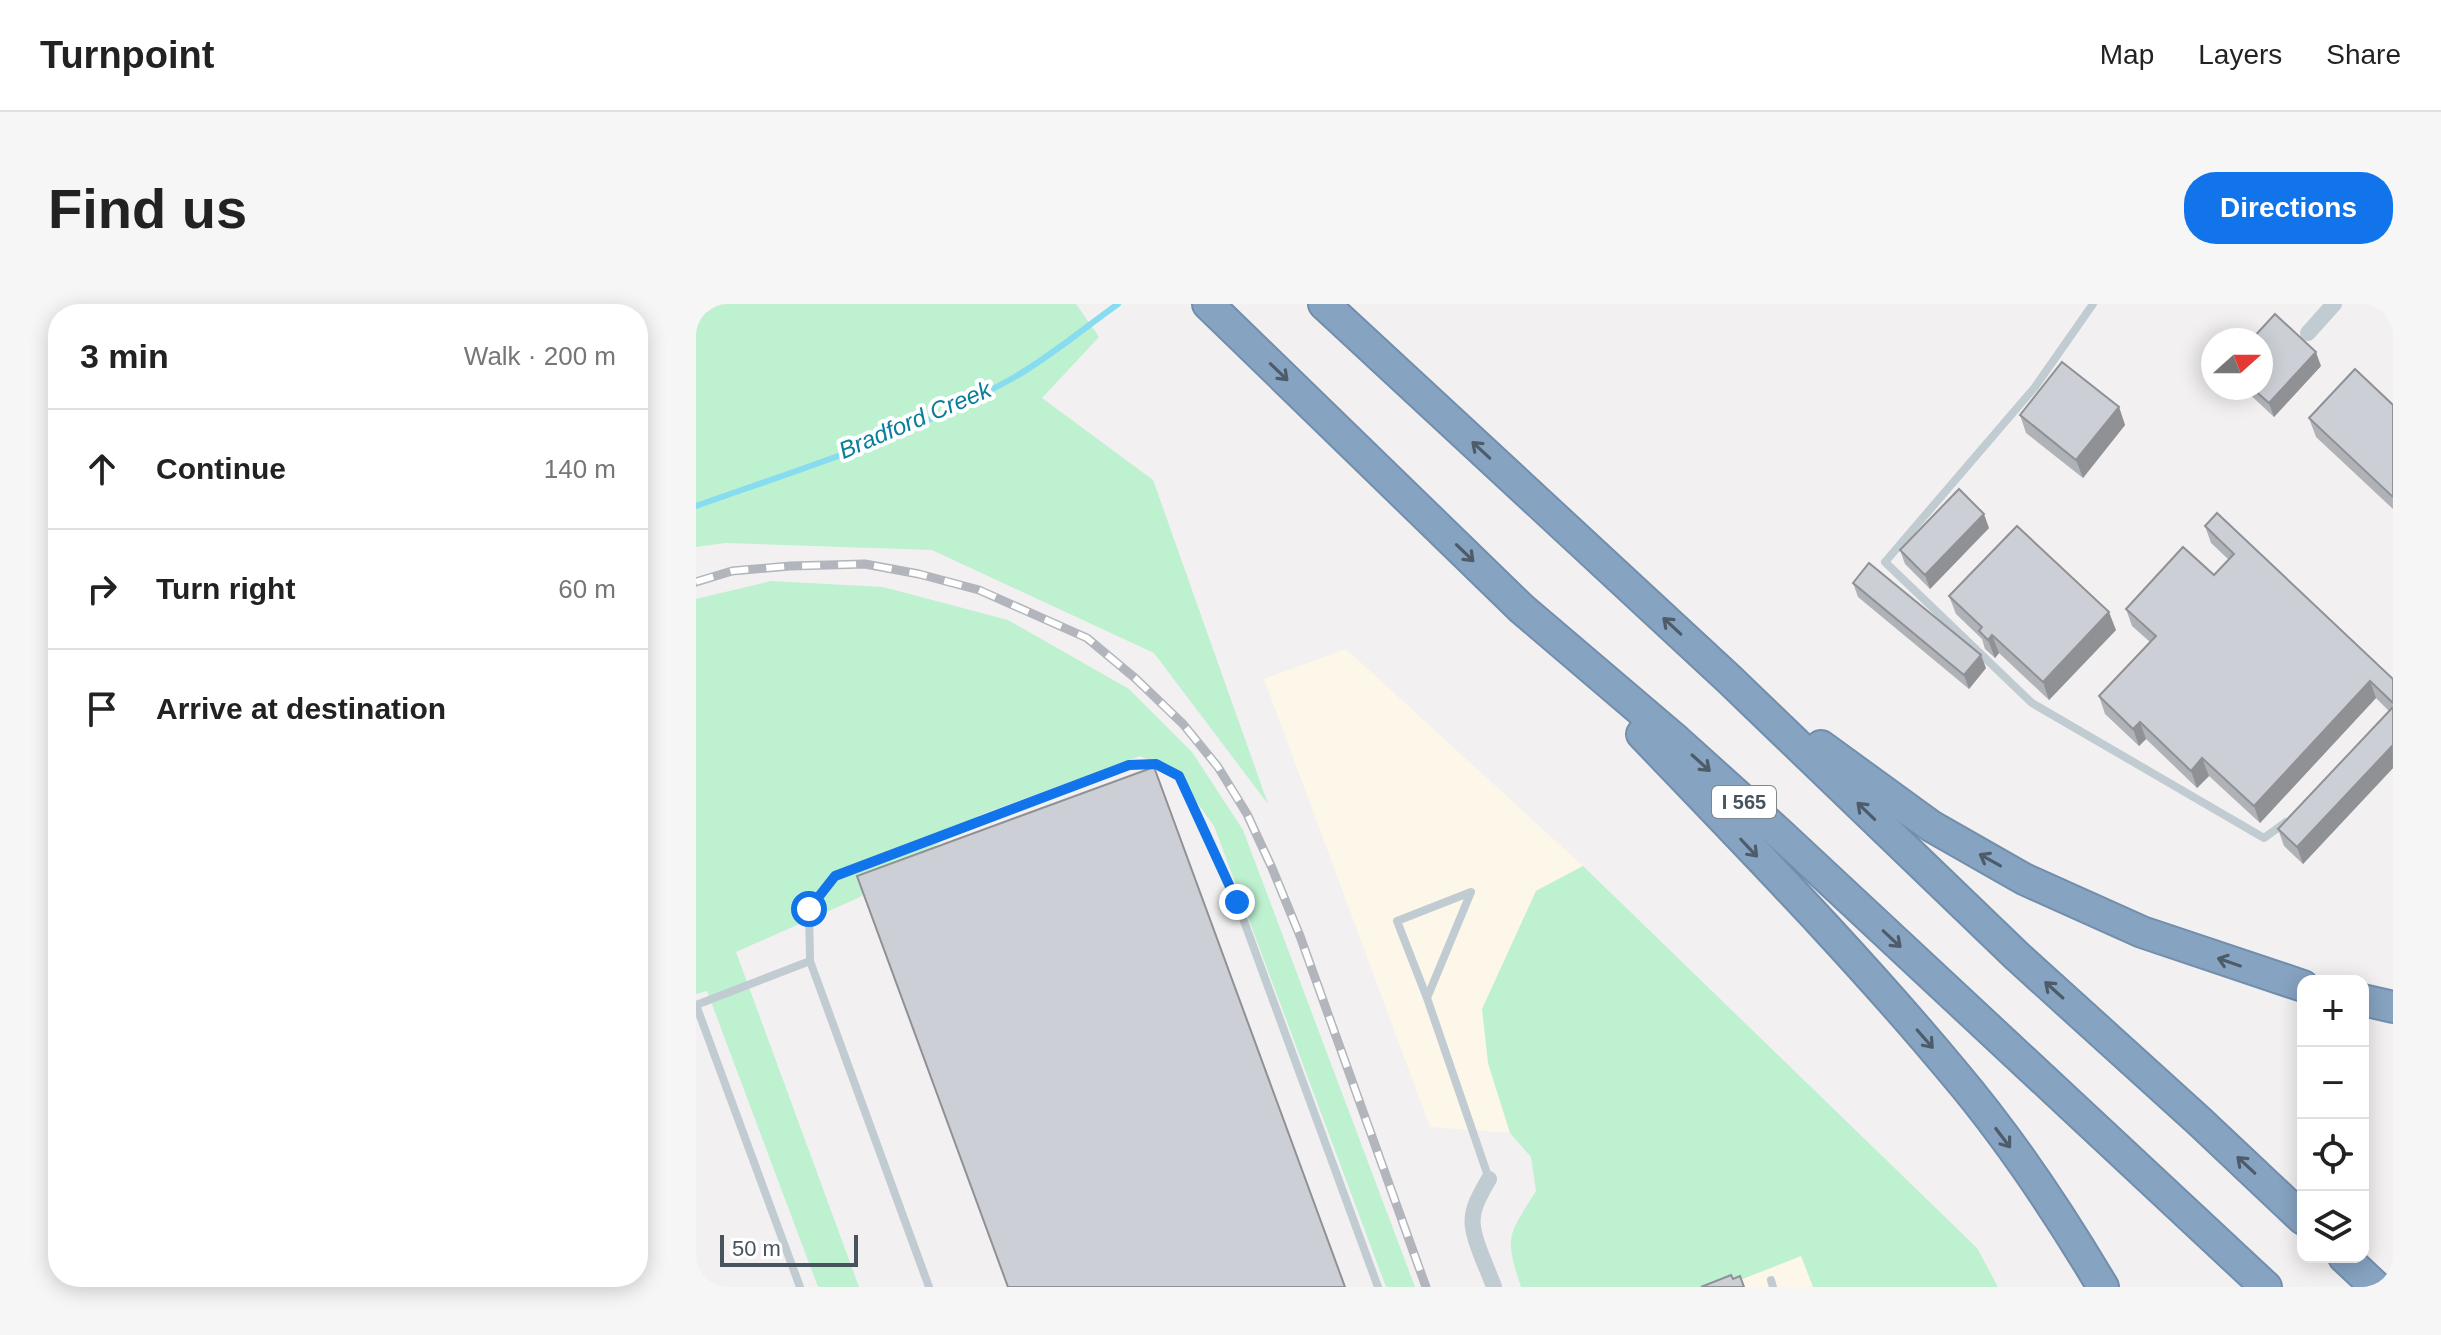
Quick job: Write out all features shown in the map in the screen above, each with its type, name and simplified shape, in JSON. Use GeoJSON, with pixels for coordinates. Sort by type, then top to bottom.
{"type":"FeatureCollection","features":[{"type":"Feature","properties":{"kind":"highway"},"geometry":{"type":"LineString","coordinates":[[1324,304],[1729,679],[2018,957],[2297,1213]]}},
{"type":"Feature","properties":{"kind":"highway","name":"I 565"},"geometry":{"type":"LineString","coordinates":[[1216,311],[1522,609],[1779,833],[2266,1287]]}},
{"type":"Feature","properties":{"kind":"highway"},"geometry":{"type":"LineString","coordinates":[[1522,609],[1887,996],[1956,1075],[2022,1163],[2103,1287]]}},
{"type":"Feature","properties":{"kind":"highway"},"geometry":{"type":"LineString","coordinates":[[1729,679],[1931,826],[2024,879],[2142,932],[2297,984]]}},
{"type":"Feature","properties":{"kind":"highway"},"geometry":{"type":"LineString","coordinates":[[2369,1001],[2393,1007]]}},
{"type":"Feature","properties":{"kind":"highway"},"geometry":{"type":"LineString","coordinates":[[2350,1263],[2376,1287]]}},
{"type":"Feature","properties":{"kind":"street"},"geometry":{"type":"LineString","coordinates":[[2308,333],[2334,304]]}},
{"type":"Feature","properties":{"kind":"street"},"geometry":{"type":"LineString","coordinates":[[1489,1179],[1477,1204],[1473,1226],[1494,1287]]}},
{"type":"Feature","properties":{"kind":"lane"},"geometry":{"type":"LineString","coordinates":[[2093,304],[2035,387],[1885,562],[2032,703],[2264,838],[2289,818]]}},
{"type":"Feature","properties":{"kind":"lane"},"geometry":{"type":"LineString","coordinates":[[929,1287],[810,961],[809,909],[835,876],[1129,765],[1156,764],[1179,776],[1237,902],[1378,1287]]}},
{"type":"Feature","properties":{"kind":"lane"},"geometry":{"type":"LineString","coordinates":[[1427,998],[1471,892],[1397,921],[1489,1179]]}},
{"type":"Feature","properties":{"kind":"lane"},"geometry":{"type":"LineString","coordinates":[[800,1287],[696,1005],[810,961]]}},
{"type":"Feature","properties":{"kind":"shaded area"},"geometry":{"type":"Polygon","coordinates":[[[1346,649],[1583,866],[1535,891],[1488,1063],[1510,1133],[1430,1127],[1264,679],[1346,649]]]}},
{"type":"Feature","properties":{"kind":"shaded area"},"geometry":{"type":"Polygon","coordinates":[[[1802,1256],[1813,1287],[1722,1287],[1802,1256]]]}},
{"type":"Feature","properties":{"kind":"green space"},"geometry":{"type":"Polygon","coordinates":[[[696,304],[1076,304],[1099,337],[1042,398],[1153,480],[1268,804],[1154,653],[932,550],[725,543],[696,547],[696,304]]]}},
{"type":"Feature","properties":{"kind":"green space"},"geometry":{"type":"Polygon","coordinates":[[[771,581],[883,587],[1008,620],[1129,689],[1192,752],[1243,830],[1415,1287],[1386,1287],[1214,826],[1175,772],[1140,756],[980,815],[858,898],[736,952],[859,1287],[818,1287],[707,991],[696,994],[696,599],[771,581]]]}},
{"type":"Feature","properties":{"kind":"green space"},"geometry":{"type":"Polygon","coordinates":[[[1583,866],[1977,1248],[1998,1287],[1813,1287],[1801,1256],[1722,1287],[1521,1287],[1512,1256],[1512,1236],[1514,1227],[1536,1191],[1531,1157],[1510,1133],[1488,1063],[1482,1009],[1536,891],[1583,866]]]}},
{"type":"Feature","properties":{"kind":"building"},"geometry":{"type":"Polygon","coordinates":[[[2275,314],[2316,352],[2273,399],[2273,328],[2262,328],[2275,314]]]}},
{"type":"Feature","properties":{"kind":"building"},"geometry":{"type":"Polygon","coordinates":[[[2062,362],[2119,407],[2076,460],[2020,415],[2062,362]]]}},
{"type":"Feature","properties":{"kind":"building"},"geometry":{"type":"Polygon","coordinates":[[[2355,369],[2393,405],[2393,497],[2309,418],[2355,369]]]}},
{"type":"Feature","properties":{"kind":"building"},"geometry":{"type":"Polygon","coordinates":[[[1959,489],[1984,514],[1925,575],[1900,550],[1959,489]]]}},
{"type":"Feature","properties":{"kind":"building"},"geometry":{"type":"Polygon","coordinates":[[[2217,513],[2393,679],[2393,703],[2370,681],[2254,806],[2202,758],[2191,771],[2140,722],[2133,729],[2099,696],[2156,636],[2126,609],[2183,547],[2214,575],[2234,554],[2205,526],[2217,513]]]}},
{"type":"Feature","properties":{"kind":"building"},"geometry":{"type":"Polygon","coordinates":[[[2017,526],[2109,612],[2043,682],[1992,635],[1988,640],[1979,631],[1982,627],[1949,596],[2017,526]]]}},
{"type":"Feature","properties":{"kind":"building"},"geometry":{"type":"Polygon","coordinates":[[[1869,563],[1981,655],[1964,675],[1853,583],[1869,563]]]}},
{"type":"Feature","properties":{"kind":"building"},"geometry":{"type":"Polygon","coordinates":[[[2393,707],[2393,745],[2297,847],[2278,829],[2393,707]]]}},
{"type":"Feature","properties":{"kind":"building"},"geometry":{"type":"Polygon","coordinates":[[[1154,767],[1345,1287],[1008,1287],[857,876],[1154,767]]]}},
{"type":"Feature","properties":{"kind":"building"},"geometry":{"type":"Polygon","coordinates":[[[1731,1275],[1733,1279],[1740,1276],[1744,1287],[1701,1287],[1731,1275]]]}},
{"type":"Feature","properties":{"kind":"waterway","name":"Bradford Creek"},"geometry":{"type":"LineString","coordinates":[[696,506],[858,449],[975,398],[1040,361],[1118,304]]}},
{"type":"Feature","properties":{"kind":"railway"},"geometry":{"type":"LineString","coordinates":[[696,582],[732,571],[865,564],[979,590],[1087,638],[1183,724],[1218,767],[1247,814],[1272,868],[1300,936],[1426,1287]]}},
{"type":"Feature","properties":{"kind":"route"},"geometry":{"type":"LineString","coordinates":[[809,909],[835,876],[1129,765],[1156,764],[1179,776],[1237,902]]}}]}
